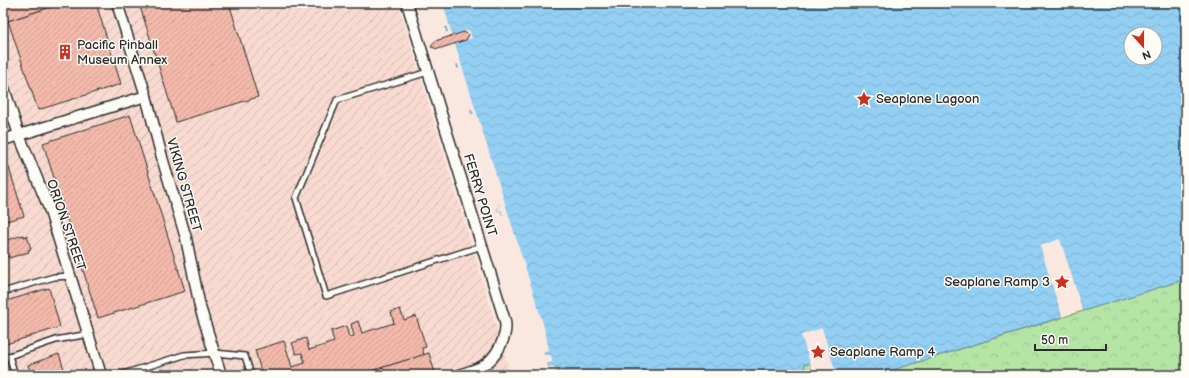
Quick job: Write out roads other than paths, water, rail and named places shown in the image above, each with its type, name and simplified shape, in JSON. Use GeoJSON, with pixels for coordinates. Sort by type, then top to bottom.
{"type":"FeatureCollection","features":[{"type":"Feature","properties":{"kind":"street","name":"VIKING STREET"},"geometry":{"type":"LineString","coordinates":[[117,3],[146,96],[163,161],[186,238],[200,307],[221,375]]}},
{"type":"Feature","properties":{"kind":"street","name":"FERRY POINT"},"geometry":{"type":"LineString","coordinates":[[408,3],[506,329],[498,350],[490,359],[482,366],[460,375]]}},
{"type":"Feature","properties":{"kind":"street","name":"ORION STREET"},"geometry":{"type":"LineString","coordinates":[[3,85],[19,135],[48,208],[101,375]]}},
{"type":"Feature","properties":{"kind":"street"},"geometry":{"type":"LineString","coordinates":[[3,140],[146,96]]}},
{"type":"Feature","properties":{"kind":"lane"},"geometry":{"type":"LineString","coordinates":[[428,72],[337,100],[296,198],[326,296],[482,246]]}},
{"type":"Feature","properties":{"kind":"lane"},"geometry":{"type":"LineString","coordinates":[[3,292],[54,277],[70,276]]}},
{"type":"Feature","properties":{"kind":"lane"},"geometry":{"type":"LineString","coordinates":[[3,359],[56,340],[89,334]]}},
{"type":"Feature","properties":{"kind":"lane"},"geometry":{"type":"LineString","coordinates":[[120,375],[184,355],[215,353],[245,356],[251,375]]}},
{"type":"Feature","properties":{"kind":"lane"},"geometry":{"type":"LineString","coordinates":[[10,356],[15,375]]}},
{"type":"Feature","properties":{"kind":"water"},"geometry":{"type":"Polygon","coordinates":[[[438,3],[1186,3],[1186,279],[1083,311],[1076,290],[1056,297],[1062,317],[877,375],[837,375],[835,370],[814,375],[810,363],[804,365],[807,375],[552,375],[548,367],[501,210],[498,211],[497,209],[500,207],[438,3]]]}},
{"type":"Feature","properties":{"kind":"place","name":"Pacific Pinball Museum Annex"},"geometry":{"type":"Point","coordinates":[65,52]}},
{"type":"Feature","properties":{"kind":"place","name":"Seaplane Lagoon"},"geometry":{"type":"Point","coordinates":[864,99]}},
{"type":"Feature","properties":{"kind":"place","name":"Seaplane Ramp 3"},"geometry":{"type":"Point","coordinates":[1062,282]}},
{"type":"Feature","properties":{"kind":"place","name":"Seaplane Ramp 4"},"geometry":{"type":"Point","coordinates":[818,352]}}]}
